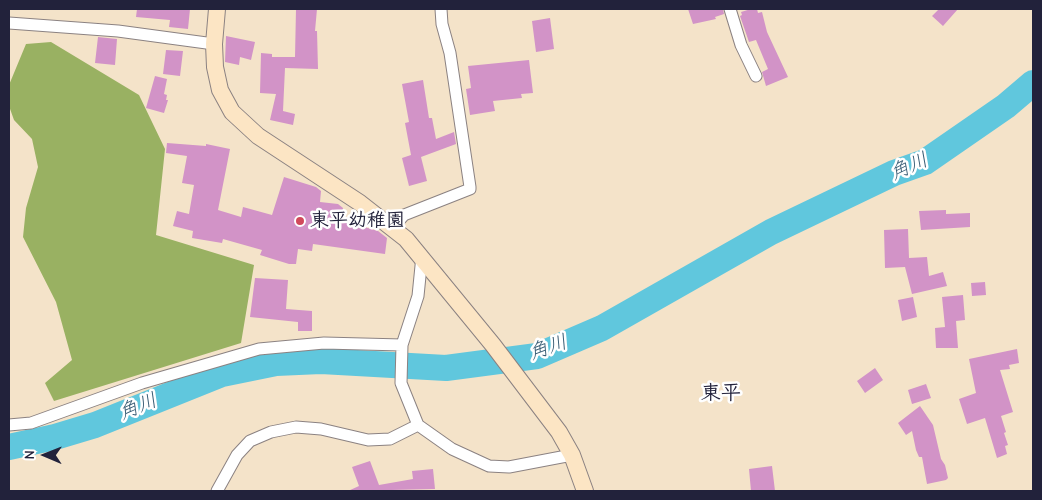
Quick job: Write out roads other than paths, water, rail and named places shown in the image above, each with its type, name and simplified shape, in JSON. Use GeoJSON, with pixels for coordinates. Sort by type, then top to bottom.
{"type":"FeatureCollection","features":[{"type":"Feature","properties":{"kind":"street"},"geometry":{"type":"LineString","coordinates":[[217,9],[214,44],[215,68],[220,90],[232,112],[242,123],[393,227],[422,256],[560,432],[572,455],[586,491]]}},
{"type":"Feature","properties":{"kind":"street"},"geometry":{"type":"LineString","coordinates":[[393,227],[404,215],[470,189],[450,53],[442,24],[441,9]]}},
{"type":"Feature","properties":{"kind":"street"},"geometry":{"type":"LineString","coordinates":[[730,9],[740,45],[756,76]]}},
{"type":"Feature","properties":{"kind":"street"},"geometry":{"type":"LineString","coordinates":[[9,23],[118,31],[214,44]]}},
{"type":"Feature","properties":{"kind":"street"},"geometry":{"type":"LineString","coordinates":[[422,256],[418,296],[402,347],[400,383],[418,425],[452,449],[490,466],[509,467],[572,455]]}},
{"type":"Feature","properties":{"kind":"street"},"geometry":{"type":"LineString","coordinates":[[9,425],[31,423],[151,380],[259,349],[324,344],[402,347]]}},
{"type":"Feature","properties":{"kind":"street"},"geometry":{"type":"LineString","coordinates":[[217,491],[237,455],[250,441],[271,432],[296,426],[321,429],[368,440],[390,439],[418,425]]}},
{"type":"Feature","properties":{"kind":"waterway","name":"角川"},"geometry":{"type":"LineString","coordinates":[[9,447],[55,437],[95,425],[222,374],[276,363],[321,361],[446,368],[537,356],[602,328],[771,232],[894,173],[925,162],[1006,106],[1033,83]]}},
{"type":"Feature","properties":{"kind":"place","name":"東平幼稚園"},"geometry":{"type":"Point","coordinates":[300,221]}},
{"type":"Feature","properties":{"kind":"district","name":"東平"},"geometry":{"type":"Point","coordinates":[721,393]}}]}
